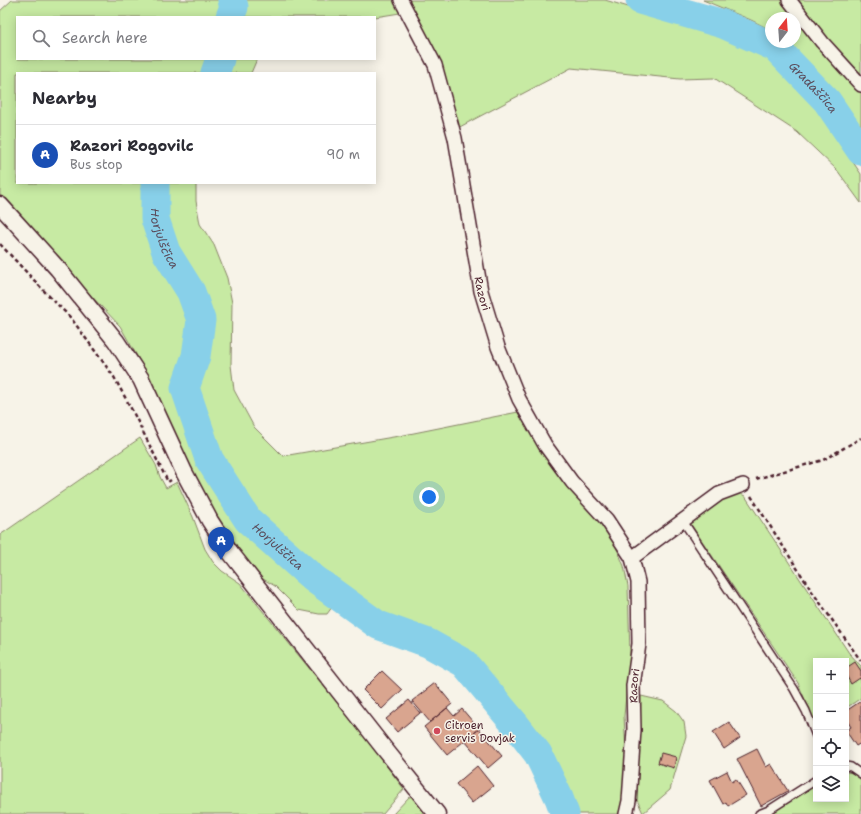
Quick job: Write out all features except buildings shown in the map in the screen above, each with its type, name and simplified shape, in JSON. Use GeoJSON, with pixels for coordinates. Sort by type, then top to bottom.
{"type":"FeatureCollection","features":[{"type":"Feature","properties":{"kind":"street","name":"Razori"},"geometry":{"type":"LineString","coordinates":[[401,0],[435,65],[455,138],[481,291],[498,347],[519,399],[545,445],[572,482],[608,520],[632,558],[638,582],[639,644],[633,686],[634,730],[629,801],[626,814]]}},
{"type":"Feature","properties":{"kind":"street"},"geometry":{"type":"LineString","coordinates":[[789,0],[822,42],[861,84]]}},
{"type":"Feature","properties":{"kind":"street"},"geometry":{"type":"LineString","coordinates":[[0,205],[58,269],[116,341],[141,379],[184,472],[210,521],[230,552],[382,747],[437,814]]}},
{"type":"Feature","properties":{"kind":"street"},"geometry":{"type":"LineString","coordinates":[[632,558],[719,494],[743,485]]}},
{"type":"Feature","properties":{"kind":"lane"},"geometry":{"type":"LineString","coordinates":[[683,521],[794,689],[806,711],[814,730]]}},
{"type":"Feature","properties":{"kind":"lane"},"geometry":{"type":"LineString","coordinates":[[849,767],[861,774]]}},
{"type":"Feature","properties":{"kind":"lane"},"geometry":{"type":"LineString","coordinates":[[759,814],[769,810],[813,782]]}},
{"type":"Feature","properties":{"kind":"path"},"geometry":{"type":"LineString","coordinates":[[0,244],[71,318],[114,377],[168,482],[184,472]]}},
{"type":"Feature","properties":{"kind":"path"},"geometry":{"type":"LineString","coordinates":[[861,438],[823,460],[759,478],[743,485],[811,590],[861,661]]}},
{"type":"Feature","properties":{"kind":"green space"},"geometry":{"type":"Polygon","coordinates":[[[12,0],[394,0],[400,13],[376,17],[16,16],[16,60],[257,60],[251,72],[16,72],[16,184],[196,184],[196,201],[200,224],[214,245],[227,278],[232,303],[231,365],[234,390],[254,427],[283,456],[399,436],[518,412],[545,456],[602,523],[615,544],[624,566],[628,586],[630,655],[624,716],[627,770],[621,807],[618,814],[558,814],[554,801],[539,770],[522,743],[466,677],[442,658],[390,643],[370,631],[335,603],[327,614],[299,610],[275,586],[258,576],[235,548],[202,493],[141,363],[120,326],[0,200],[0,11],[12,0]]]}},
{"type":"Feature","properties":{"kind":"green space"},"geometry":{"type":"Polygon","coordinates":[[[405,0],[605,0],[722,35],[766,54],[796,82],[818,110],[861,174],[861,203],[837,170],[797,132],[714,78],[680,79],[571,68],[454,130],[405,0]]]}},
{"type":"Feature","properties":{"kind":"green space"},"geometry":{"type":"Polygon","coordinates":[[[703,0],[783,0],[792,12],[765,12],[765,27],[703,0]]]}},
{"type":"Feature","properties":{"kind":"green space"},"geometry":{"type":"Polygon","coordinates":[[[794,0],[861,0],[861,79],[794,0]]]}},
{"type":"Feature","properties":{"kind":"green space"},"geometry":{"type":"Polygon","coordinates":[[[801,23],[818,45],[861,92],[861,130],[832,93],[793,48],[801,48],[801,23]]]}},
{"type":"Feature","properties":{"kind":"green space"},"geometry":{"type":"Polygon","coordinates":[[[140,438],[156,465],[166,488],[177,482],[193,517],[205,549],[213,562],[222,571],[240,583],[360,731],[404,789],[383,814],[0,814],[0,535],[140,438]]]}},
{"type":"Feature","properties":{"kind":"green space"},"geometry":{"type":"Polygon","coordinates":[[[737,492],[745,496],[849,653],[861,666],[861,698],[849,706],[849,658],[813,658],[813,719],[798,683],[690,523],[730,493],[737,492]]]}},
{"type":"Feature","properties":{"kind":"green space"},"geometry":{"type":"Polygon","coordinates":[[[641,696],[663,701],[676,711],[684,722],[686,736],[670,790],[643,813],[637,800],[641,696]]]}},
{"type":"Feature","properties":{"kind":"green space"},"geometry":{"type":"Polygon","coordinates":[[[849,772],[853,773],[861,780],[861,814],[771,814],[813,787],[813,802],[849,802],[849,772]]]}},
{"type":"Feature","properties":{"kind":"green space"},"geometry":{"type":"Polygon","coordinates":[[[413,796],[427,814],[393,814],[409,797],[413,796]]]}},
{"type":"Feature","properties":{"kind":"waterway","name":"Horjulščica"},"geometry":{"type":"LineString","coordinates":[[230,16],[234,7],[232,0]]}},
{"type":"Feature","properties":{"kind":"waterway","name":"Gradaščica"},"geometry":{"type":"LineString","coordinates":[[640,0],[723,24],[775,47],[827,101],[861,151]]}},
{"type":"Feature","properties":{"kind":"waterway","name":"Horjulščica"},"geometry":{"type":"LineString","coordinates":[[215,72],[220,60]]}},
{"type":"Feature","properties":{"kind":"waterway","name":"Horjulščica"},"geometry":{"type":"LineString","coordinates":[[155,184],[155,219],[166,252],[191,292],[201,320],[196,356],[185,388],[209,459],[248,520],[313,578],[378,625],[428,643],[464,663],[538,754],[565,814]]}},
{"type":"Feature","properties":{"kind":"place","name":"Razori Rogovilc"},"geometry":{"type":"Point","coordinates":[221,560]}},
{"type":"Feature","properties":{"kind":"place","name":"Citroen servis Dovjak"},"geometry":{"type":"Point","coordinates":[437,731]}}]}
